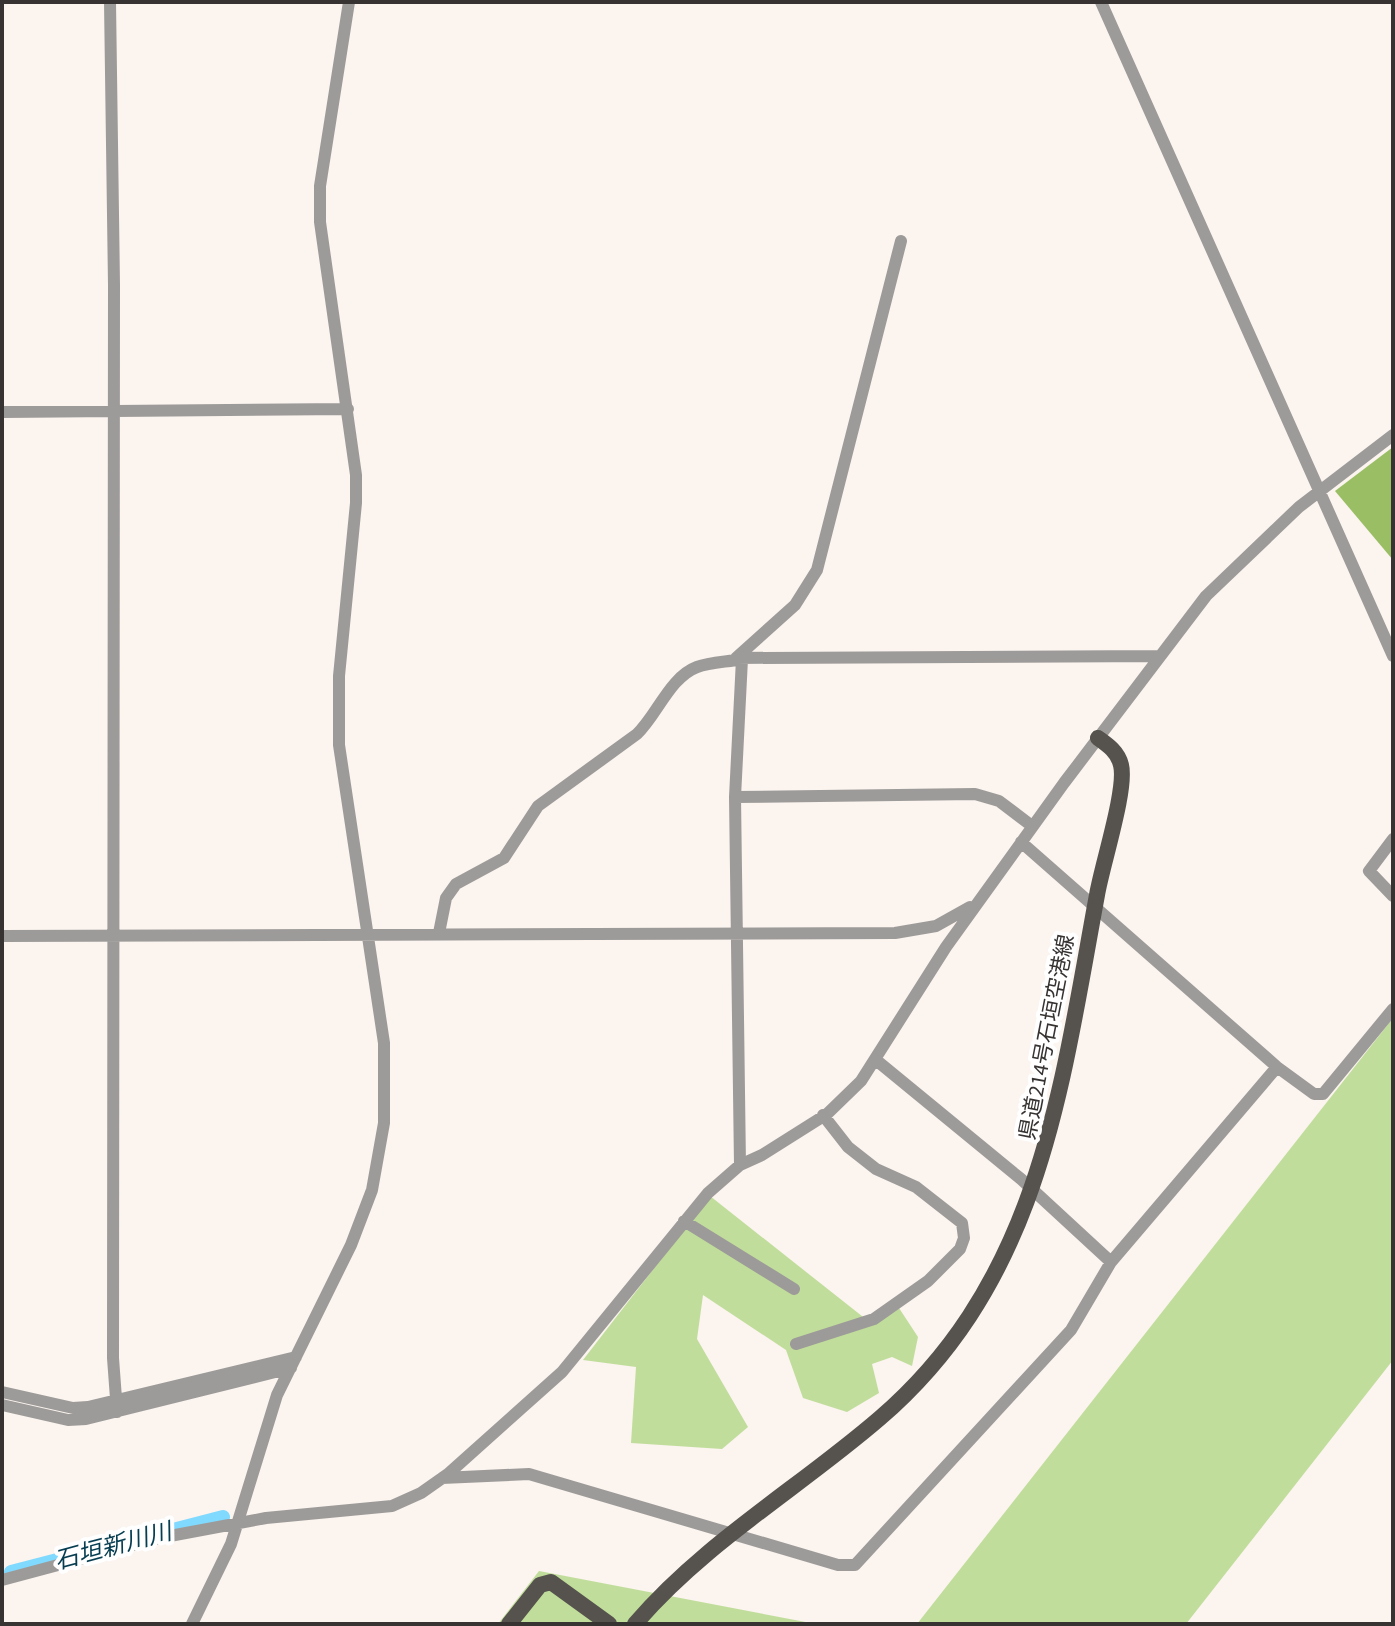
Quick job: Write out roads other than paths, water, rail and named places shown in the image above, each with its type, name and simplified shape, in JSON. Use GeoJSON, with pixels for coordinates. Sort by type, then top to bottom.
{"type":"FeatureCollection","features":[{"type":"Feature","properties":{"kind":"main road","name":"県道214号石垣空港線"},"geometry":{"type":"LineString","coordinates":[[635,1624],[678,1579],[882,1417],[932,1366],[1001,1263],[1033,1190],[1059,1103],[1094,909],[1123,777],[1121,761],[1098,738]]}},
{"type":"Feature","properties":{"kind":"main road"},"geometry":{"type":"LineString","coordinates":[[509,1624],[540,1585],[551,1582],[609,1624]]}},
{"type":"Feature","properties":{"kind":"street"},"geometry":{"type":"LineString","coordinates":[[110,2],[116,1406]]}},
{"type":"Feature","properties":{"kind":"street"},"geometry":{"type":"LineString","coordinates":[[192,1624],[238,1523],[277,1395],[351,1245],[372,1190],[380,1151],[386,1088],[384,1043],[339,745],[339,676],[356,503],[348,409],[322,251],[320,210],[320,186],[349,2]]}},
{"type":"Feature","properties":{"kind":"street"},"geometry":{"type":"LineString","coordinates":[[1101,2],[1393,656]]}},
{"type":"Feature","properties":{"kind":"street"},"geometry":{"type":"LineString","coordinates":[[740,1165],[735,797],[739,658],[795,605],[817,570],[901,241]]}},
{"type":"Feature","properties":{"kind":"street"},"geometry":{"type":"LineString","coordinates":[[2,412],[348,409]]}},
{"type":"Feature","properties":{"kind":"street"},"geometry":{"type":"LineString","coordinates":[[2,1580],[159,1538],[238,1523],[392,1506],[421,1493],[441,1479],[562,1372],[684,1221],[740,1165],[762,1155],[823,1115],[861,1081],[979,900],[1206,596],[1241,559],[1318,493],[1393,435]]}},
{"type":"Feature","properties":{"kind":"street"},"geometry":{"type":"LineString","coordinates":[[439,933],[446,898],[456,884],[511,852],[538,806],[651,722],[681,677],[696,667],[739,658],[1160,656]]}},
{"type":"Feature","properties":{"kind":"street"},"geometry":{"type":"LineString","coordinates":[[735,797],[975,794],[999,801],[1032,826]]}},
{"type":"Feature","properties":{"kind":"street"},"geometry":{"type":"LineString","coordinates":[[1393,839],[1369,871],[1393,896]]}},
{"type":"Feature","properties":{"kind":"street"},"geometry":{"type":"LineString","coordinates":[[1021,842],[1277,1067],[1314,1094],[1323,1094],[1393,1009]]}},
{"type":"Feature","properties":{"kind":"street"},"geometry":{"type":"LineString","coordinates":[[2,936],[917,931],[950,921],[979,900]]}},
{"type":"Feature","properties":{"kind":"street"},"geometry":{"type":"LineString","coordinates":[[876,1060],[1033,1190],[1111,1262]]}},
{"type":"Feature","properties":{"kind":"street"},"geometry":{"type":"LineString","coordinates":[[441,1479],[529,1474],[838,1565],[860,1562],[1071,1330],[1111,1262],[1277,1067]]}},
{"type":"Feature","properties":{"kind":"street"},"geometry":{"type":"LineString","coordinates":[[796,1344],[874,1319],[928,1281],[960,1249],[964,1238],[962,1223],[916,1187],[876,1169],[848,1147],[823,1115]]}},
{"type":"Feature","properties":{"kind":"street"},"geometry":{"type":"LineString","coordinates":[[684,1221],[794,1289]]}},
{"type":"Feature","properties":{"kind":"street"},"geometry":{"type":"LineString","coordinates":[[2,1405],[68,1420],[293,1363]]}},
{"type":"Feature","properties":{"kind":"street"},"geometry":{"type":"LineString","coordinates":[[2,1392],[73,1408],[116,1406]]}},
{"type":"Feature","properties":{"kind":"waterway","name":"石垣新川川"},"geometry":{"type":"LineString","coordinates":[[11,1572],[223,1517]]}}]}
